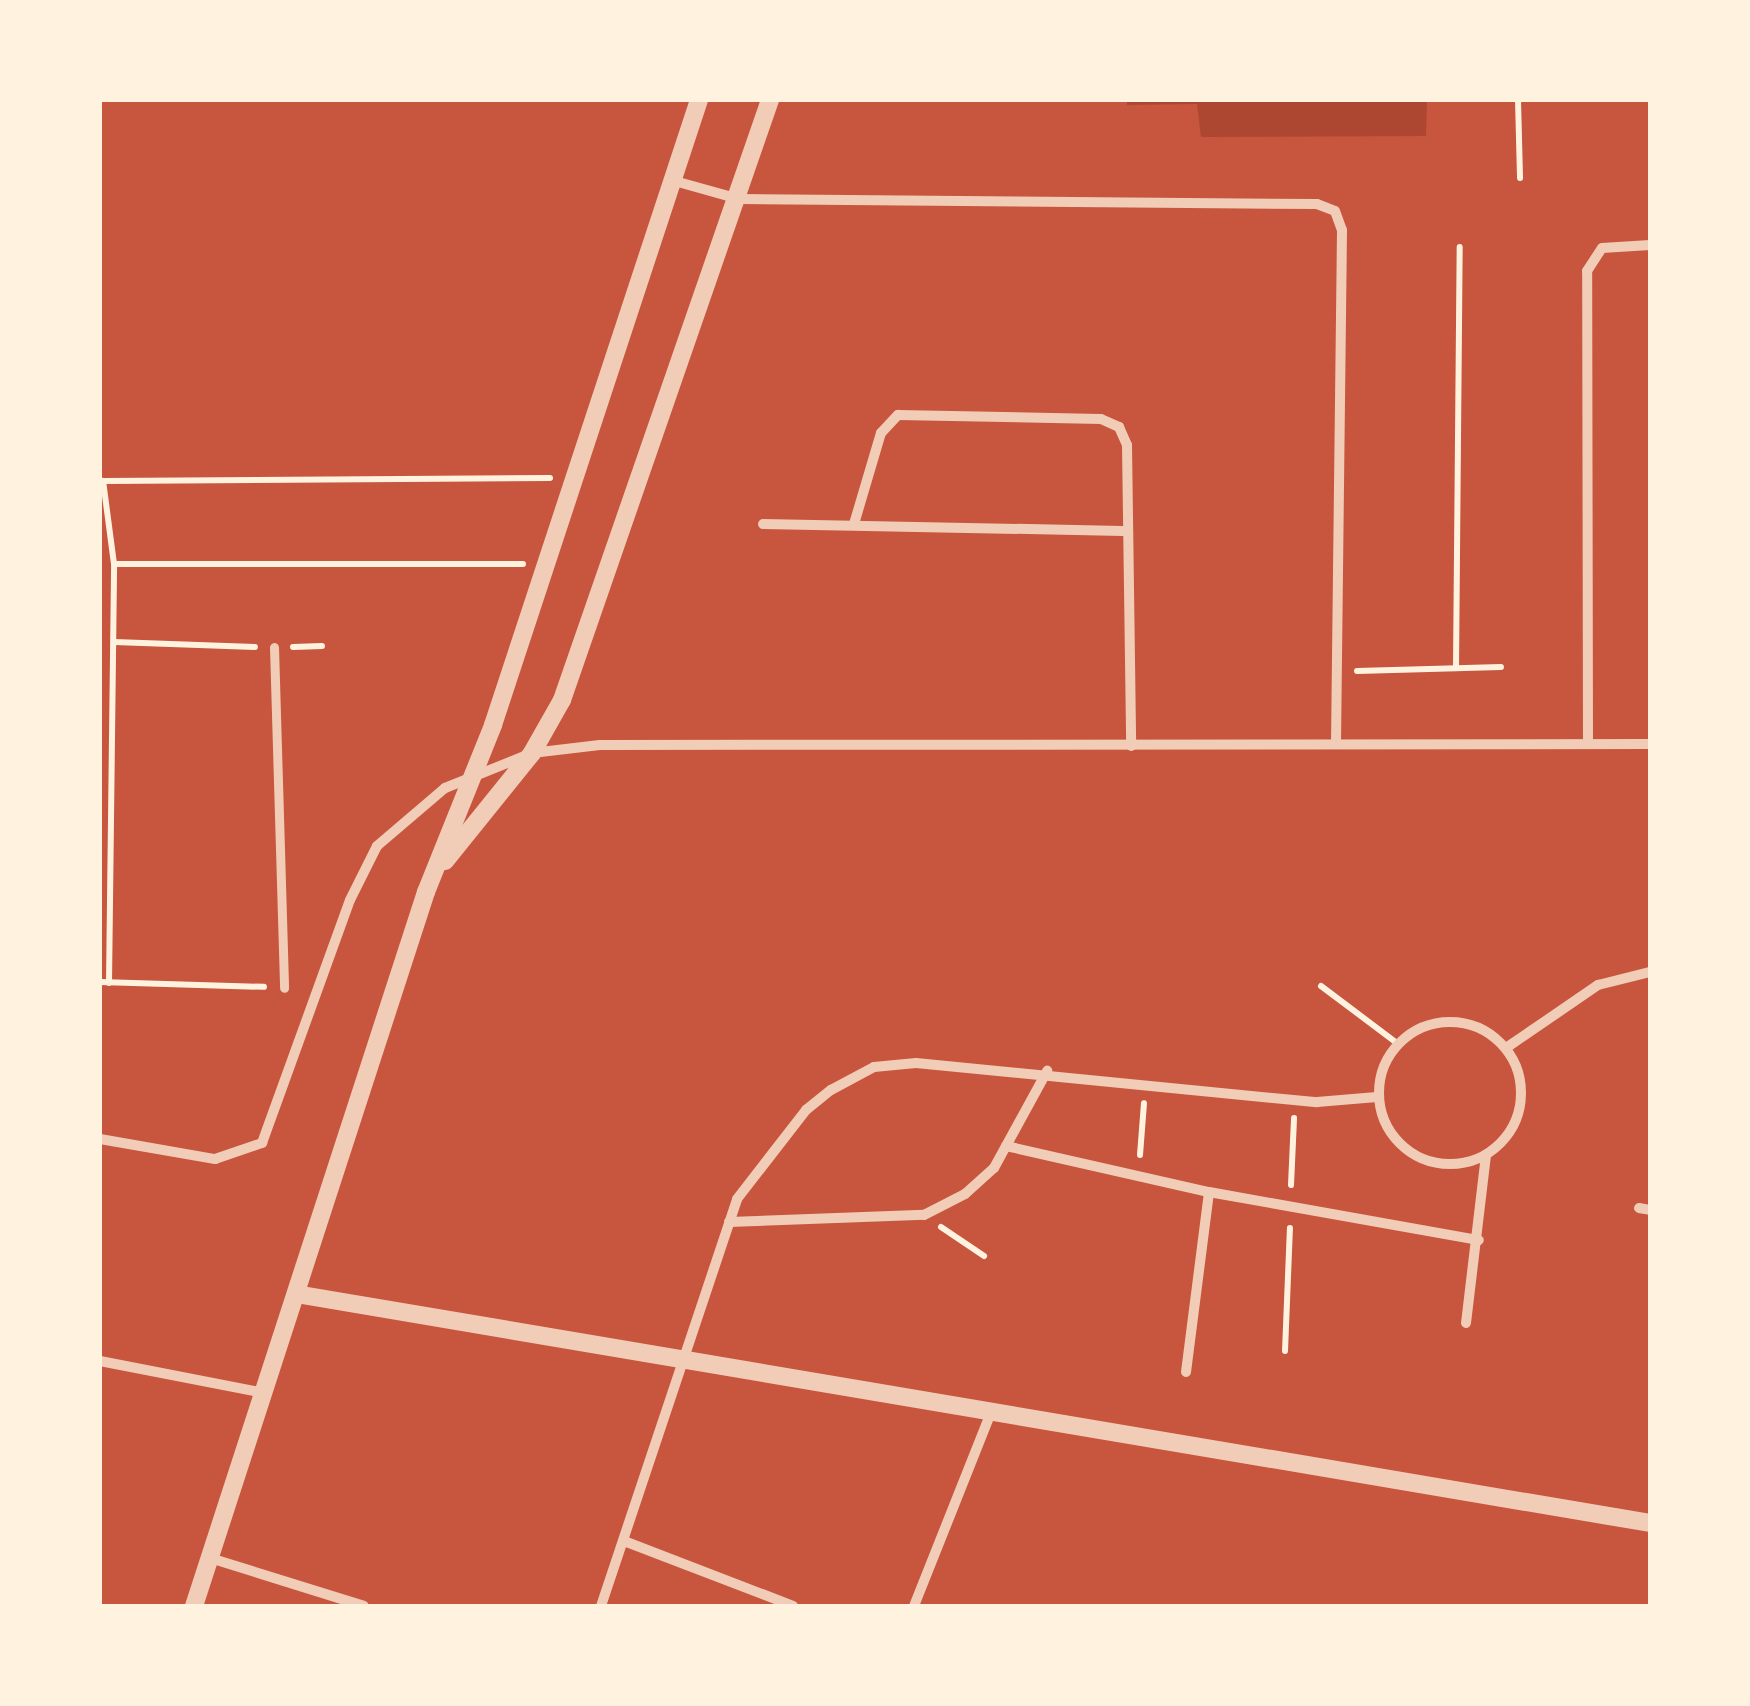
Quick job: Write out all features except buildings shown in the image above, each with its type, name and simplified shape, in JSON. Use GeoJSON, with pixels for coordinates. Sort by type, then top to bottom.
{"type":"FeatureCollection","features":[{"type":"Feature","properties":{"kind":"street"},"geometry":{"type":"LineString","coordinates":[[194,1606],[426,892],[545,564],[699,100]]}},
{"type":"Feature","properties":{"kind":"street"},"geometry":{"type":"LineString","coordinates":[[426,892],[532,752],[562,700],[739,199],[770,100]]}},
{"type":"Feature","properties":{"kind":"street"},"geometry":{"type":"LineString","coordinates":[[671,180],[739,199],[1316,204],[1335,212],[1342,230],[1336,744]]}},
{"type":"Feature","properties":{"kind":"street"},"geometry":{"type":"LineString","coordinates":[[1588,744],[1587,271],[1602,248],[1650,244]]}},
{"type":"Feature","properties":{"kind":"street"},"geometry":{"type":"LineString","coordinates":[[854,524],[881,432],[898,415],[1102,419],[1119,427],[1127,445],[1123,531],[1131,746]]}},
{"type":"Feature","properties":{"kind":"street"},"geometry":{"type":"LineString","coordinates":[[763,524],[1123,531]]}},
{"type":"Feature","properties":{"kind":"street"},"geometry":{"type":"LineString","coordinates":[[274,647],[284,988]]}},
{"type":"Feature","properties":{"kind":"street"},"geometry":{"type":"LineString","coordinates":[[100,1139],[215,1160],[250,1152],[270,1131],[350,900],[377,846],[420,806],[473,771],[532,752],[600,745],[1650,744]]}},
{"type":"Feature","properties":{"kind":"street"},"geometry":{"type":"LineString","coordinates":[[1506,1048],[1598,986],[1650,972]]}},
{"type":"Feature","properties":{"kind":"street"},"geometry":{"type":"LineString","coordinates":[[1432,1022],[1473,1024],[1506,1048],[1520,1076],[1521,1107],[1509,1135],[1486,1156],[1450,1166],[1415,1156],[1389,1132],[1377,1097],[1382,1068],[1397,1043],[1432,1022]]}},
{"type":"Feature","properties":{"kind":"street"},"geometry":{"type":"LineString","coordinates":[[602,1606],[688,1359],[736,1200],[806,1110],[874,1067],[916,1062],[1047,1072],[1317,1102],[1377,1097]]}},
{"type":"Feature","properties":{"kind":"street"},"geometry":{"type":"LineString","coordinates":[[729,1222],[924,1215],[965,1194],[994,1168],[1047,1072]]}},
{"type":"Feature","properties":{"kind":"street"},"geometry":{"type":"LineString","coordinates":[[1006,1146],[1209,1192],[1479,1240]]}},
{"type":"Feature","properties":{"kind":"street"},"geometry":{"type":"LineString","coordinates":[[1466,1324],[1486,1156]]}},
{"type":"Feature","properties":{"kind":"street"},"geometry":{"type":"LineString","coordinates":[[1186,1372],[1209,1192]]}},
{"type":"Feature","properties":{"kind":"street"},"geometry":{"type":"LineString","coordinates":[[296,1294],[1650,1524]]}},
{"type":"Feature","properties":{"kind":"street"},"geometry":{"type":"LineString","coordinates":[[100,1361],[264,1393]]}},
{"type":"Feature","properties":{"kind":"street"},"geometry":{"type":"LineString","coordinates":[[914,1606],[992,1410]]}},
{"type":"Feature","properties":{"kind":"street"},"geometry":{"type":"LineString","coordinates":[[624,1541],[794,1606]]}},
{"type":"Feature","properties":{"kind":"street"},"geometry":{"type":"LineString","coordinates":[[210,1558],[364,1606]]}},
{"type":"Feature","properties":{"kind":"path"},"geometry":{"type":"LineString","coordinates":[[1518,100],[1520,178]]}},
{"type":"Feature","properties":{"kind":"path"},"geometry":{"type":"LineString","coordinates":[[1456,668],[1460,248]]}},
{"type":"Feature","properties":{"kind":"path"},"geometry":{"type":"LineString","coordinates":[[284,988],[104,982],[114,564],[102,480],[574,478]]}},
{"type":"Feature","properties":{"kind":"path"},"geometry":{"type":"LineString","coordinates":[[114,564],[545,564]]}},
{"type":"Feature","properties":{"kind":"path"},"geometry":{"type":"LineString","coordinates":[[114,642],[322,646]]}},
{"type":"Feature","properties":{"kind":"path"},"geometry":{"type":"LineString","coordinates":[[1334,672],[1501,667]]}},
{"type":"Feature","properties":{"kind":"path"},"geometry":{"type":"LineString","coordinates":[[1321,986],[1397,1043]]}},
{"type":"Feature","properties":{"kind":"path"},"geometry":{"type":"LineString","coordinates":[[1138,1177],[1146,1082]]}},
{"type":"Feature","properties":{"kind":"path"},"geometry":{"type":"LineString","coordinates":[[924,1215],[984,1256]]}},
{"type":"Feature","properties":{"kind":"shaded area"},"geometry":{"type":"Polygon","coordinates":[[[1127,100],[1427,100],[1426,136],[1201,137],[1197,104],[1127,105],[1127,100]]]}}]}
